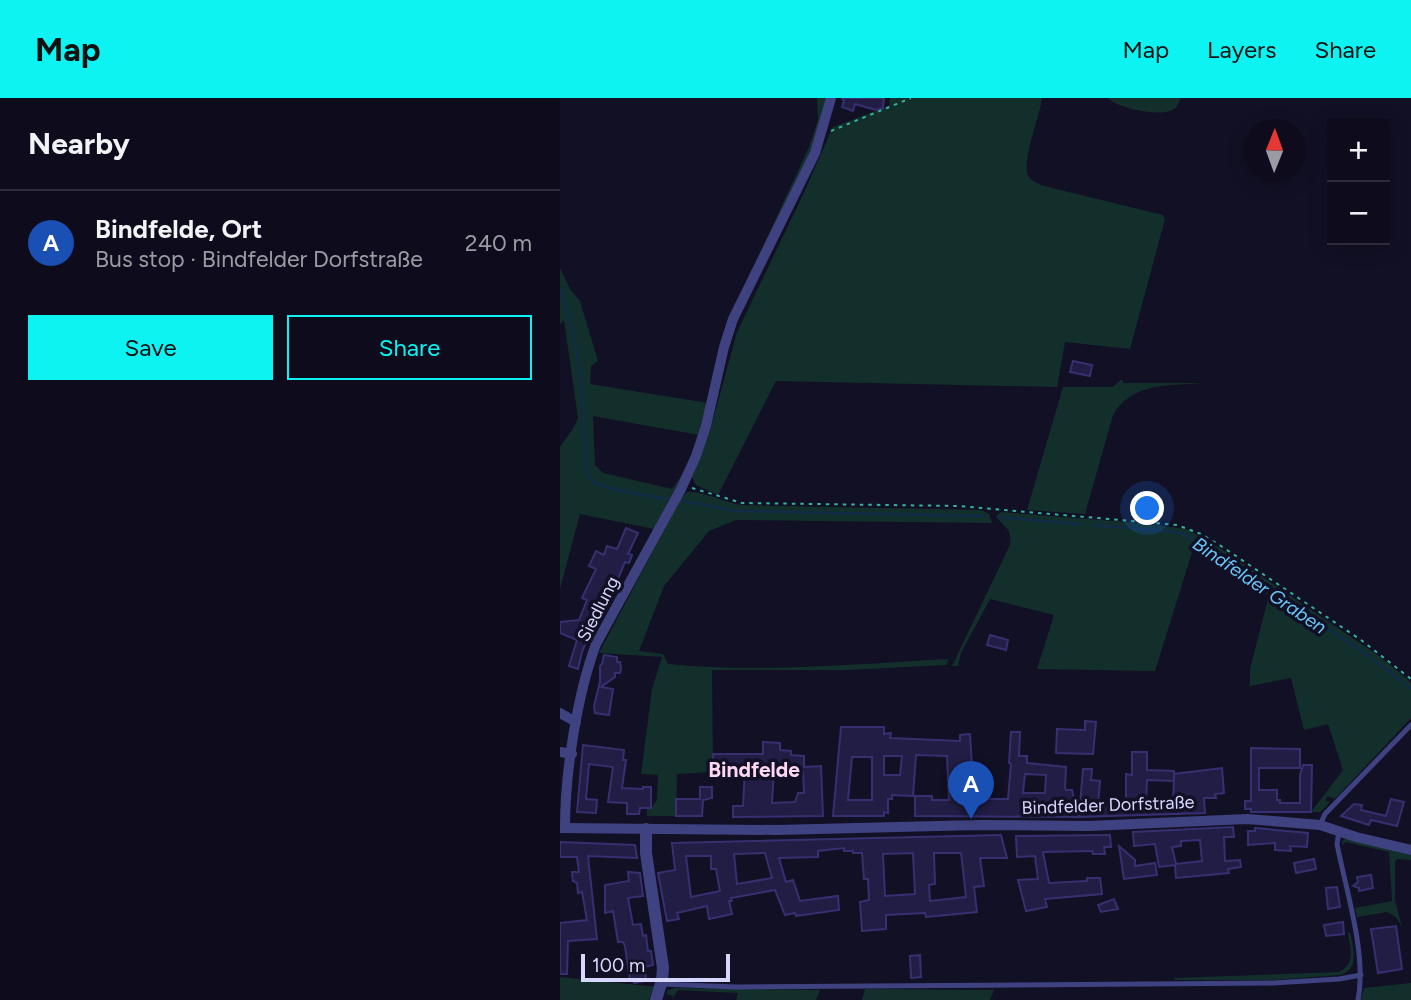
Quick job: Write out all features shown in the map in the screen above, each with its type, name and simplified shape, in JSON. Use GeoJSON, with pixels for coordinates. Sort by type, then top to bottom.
{"type":"FeatureCollection","features":[{"type":"Feature","properties":{"kind":"street","name":"Siedlung"},"geometry":{"type":"LineString","coordinates":[[562,828],[582,686],[596,645],[683,487],[706,426],[733,319],[797,191],[821,135],[831,98]]}},
{"type":"Feature","properties":{"kind":"street"},"geometry":{"type":"LineString","coordinates":[[560,713],[576,722]]}},
{"type":"Feature","properties":{"kind":"street"},"geometry":{"type":"LineString","coordinates":[[560,752],[572,754]]}},
{"type":"Feature","properties":{"kind":"street","name":"Bindfelder Dorfstraße"},"geometry":{"type":"LineString","coordinates":[[562,828],[777,830],[978,825],[1089,826],[1227,819],[1320,825],[1411,850]]}},
{"type":"Feature","properties":{"kind":"street"},"geometry":{"type":"LineString","coordinates":[[646,829],[646,853],[660,947],[662,982],[656,1000]]}},
{"type":"Feature","properties":{"kind":"lane"},"geometry":{"type":"LineString","coordinates":[[1320,825],[1325,814],[1411,725]]}},
{"type":"Feature","properties":{"kind":"lane"},"geometry":{"type":"LineString","coordinates":[[1339,832],[1337,845],[1361,975],[1358,1000]]}},
{"type":"Feature","properties":{"kind":"lane"},"geometry":{"type":"LineString","coordinates":[[662,982],[736,987],[1273,983],[1361,975]]}},
{"type":"Feature","properties":{"kind":"path"},"geometry":{"type":"LineString","coordinates":[[821,135],[911,98]]}},
{"type":"Feature","properties":{"kind":"path"},"geometry":{"type":"LineString","coordinates":[[683,487],[742,503],[959,506],[1177,525],[1222,546],[1361,640],[1411,679]]}},
{"type":"Feature","properties":{"kind":"green space"},"geometry":{"type":"Polygon","coordinates":[[[817,98],[827,98],[811,151],[727,327],[809,147],[818,120],[817,98]]]}},
{"type":"Feature","properties":{"kind":"green space"},"geometry":{"type":"Polygon","coordinates":[[[890,98],[1042,98],[1027,162],[1031,179],[1044,186],[1163,215],[1165,219],[1130,349],[1065,342],[1057,387],[776,381],[718,495],[696,485],[692,477],[711,427],[737,332],[833,127],[889,106],[890,98]]]}},
{"type":"Feature","properties":{"kind":"green space"},"geometry":{"type":"Polygon","coordinates":[[[1108,98],[1181,98],[1178,105],[1169,111],[1151,112],[1130,108],[1108,98]]]}},
{"type":"Feature","properties":{"kind":"green space"},"geometry":{"type":"Polygon","coordinates":[[[560,268],[570,289],[580,301],[598,361],[591,366],[590,384],[708,403],[699,435],[593,416],[595,465],[603,473],[672,489],[685,470],[654,529],[580,514],[560,589],[560,447],[578,418],[564,320],[560,324],[560,268]]]}},
{"type":"Feature","properties":{"kind":"green space"},"geometry":{"type":"Polygon","coordinates":[[[1122,379],[1123,383],[1203,383],[1152,388],[1130,396],[1121,404],[1113,415],[1085,514],[1027,510],[1063,387],[1113,387],[1122,379]]]}},
{"type":"Feature","properties":{"kind":"green space"},"geometry":{"type":"Polygon","coordinates":[[[687,492],[701,493],[742,505],[981,510],[989,514],[992,523],[736,520],[709,531],[664,586],[639,651],[663,654],[668,664],[738,668],[949,659],[946,665],[847,670],[712,670],[713,772],[677,774],[676,816],[647,816],[647,808],[651,808],[657,800],[658,775],[641,774],[652,689],[662,657],[599,653],[681,498],[687,492]]]}},
{"type":"Feature","properties":{"kind":"green space"},"geometry":{"type":"Polygon","coordinates":[[[1001,512],[1186,529],[1220,548],[1379,656],[1405,677],[1411,683],[1411,718],[1335,799],[1328,796],[1325,800],[1330,802],[1320,812],[1311,812],[1343,770],[1328,724],[1304,730],[1291,678],[1250,686],[1250,669],[1269,595],[1194,546],[1155,671],[1037,669],[1054,615],[990,599],[961,653],[958,666],[952,666],[1010,545],[1009,531],[996,516],[1001,512]]]}},
{"type":"Feature","properties":{"kind":"green space"},"geometry":{"type":"Polygon","coordinates":[[[1346,838],[1411,854],[1411,860],[1397,859],[1395,862],[1395,901],[1402,927],[1396,917],[1387,912],[1357,917],[1355,908],[1392,901],[1389,852],[1345,842],[1343,845],[1341,842],[1346,838]]]}},
{"type":"Feature","properties":{"kind":"green space"},"geometry":{"type":"Polygon","coordinates":[[[1348,933],[1354,958],[1350,968],[1340,975],[1273,980],[1174,978],[1339,972],[1350,960],[1348,933]]]}},
{"type":"Feature","properties":{"kind":"green space"},"geometry":{"type":"Polygon","coordinates":[[[560,977],[654,986],[649,1000],[560,1000],[560,977]]]}},
{"type":"Feature","properties":{"kind":"green space"},"geometry":{"type":"Polygon","coordinates":[[[1411,983],[1411,1000],[1361,1000],[1364,988],[1411,983]]]}},
{"type":"Feature","properties":{"kind":"green space"},"geometry":{"type":"Polygon","coordinates":[[[674,988],[820,990],[816,1000],[736,1000],[738,993],[678,990],[672,1000],[673,996],[667,994],[667,991],[674,988]]]}},
{"type":"Feature","properties":{"kind":"green space"},"geometry":{"type":"Polygon","coordinates":[[[865,989],[994,990],[990,1000],[862,1000],[865,989]]]}},
{"type":"Feature","properties":{"kind":"building"},"geometry":{"type":"Polygon","coordinates":[[[842,98],[884,98],[883,108],[876,110],[855,104],[853,111],[842,107],[842,98]]]}},
{"type":"Feature","properties":{"kind":"building"},"geometry":{"type":"Polygon","coordinates":[[[1073,361],[1092,365],[1090,376],[1070,372],[1073,361]]]}},
{"type":"Feature","properties":{"kind":"building"},"geometry":{"type":"Polygon","coordinates":[[[626,528],[638,533],[628,554],[632,555],[629,563],[625,562],[602,617],[597,615],[578,669],[569,666],[577,640],[560,633],[560,622],[579,620],[587,600],[582,598],[596,569],[589,566],[596,551],[604,555],[607,546],[617,549],[626,528]]]}},
{"type":"Feature","properties":{"kind":"building"},"geometry":{"type":"Polygon","coordinates":[[[990,635],[1008,640],[1006,650],[987,645],[990,635]]]}},
{"type":"Feature","properties":{"kind":"building"},"geometry":{"type":"Polygon","coordinates":[[[604,655],[617,657],[621,669],[620,673],[615,673],[615,677],[601,687],[613,689],[609,715],[595,713],[594,706],[604,655]]]}},
{"type":"Feature","properties":{"kind":"building"},"geometry":{"type":"Polygon","coordinates":[[[1085,721],[1096,722],[1093,754],[1056,753],[1057,729],[1085,730],[1085,721]]]}},
{"type":"Feature","properties":{"kind":"building"},"geometry":{"type":"Polygon","coordinates":[[[841,727],[884,727],[884,734],[891,733],[890,738],[960,741],[960,735],[970,734],[974,799],[1008,799],[1011,732],[1020,732],[1019,756],[1027,756],[1027,763],[1066,767],[1065,788],[1072,790],[1078,817],[915,816],[915,796],[949,800],[947,756],[916,755],[913,796],[892,795],[892,799],[888,799],[888,813],[884,812],[884,816],[833,816],[841,727]],[[884,756],[884,775],[900,775],[902,756],[884,756]],[[852,757],[848,800],[872,800],[872,757],[852,757]],[[1025,774],[1023,793],[1045,793],[1046,775],[1025,774]]]}},
{"type":"Feature","properties":{"kind":"building"},"geometry":{"type":"Polygon","coordinates":[[[763,742],[780,743],[780,750],[791,751],[791,755],[804,756],[804,767],[821,766],[823,816],[733,817],[733,806],[743,806],[745,769],[724,769],[724,776],[713,776],[713,754],[763,754],[763,742]],[[774,770],[772,803],[795,802],[798,793],[804,793],[803,772],[774,770]]]}},
{"type":"Feature","properties":{"kind":"building"},"geometry":{"type":"Polygon","coordinates":[[[583,745],[624,750],[623,760],[626,760],[622,788],[651,787],[651,808],[640,808],[639,814],[627,814],[627,803],[608,802],[613,767],[589,764],[586,799],[597,800],[596,813],[577,812],[583,745]]]}},
{"type":"Feature","properties":{"kind":"building"},"geometry":{"type":"Polygon","coordinates":[[[1251,748],[1300,749],[1300,768],[1259,768],[1259,790],[1277,790],[1277,800],[1280,800],[1280,803],[1300,803],[1300,775],[1303,765],[1312,765],[1311,812],[1251,812],[1251,809],[1245,809],[1245,801],[1251,801],[1251,748]]]}},
{"type":"Feature","properties":{"kind":"building"},"geometry":{"type":"Polygon","coordinates":[[[1132,752],[1147,752],[1147,770],[1174,771],[1174,774],[1222,768],[1224,793],[1215,794],[1216,798],[1204,798],[1205,813],[1079,817],[1083,769],[1092,769],[1091,780],[1100,781],[1098,805],[1122,804],[1122,800],[1126,800],[1126,774],[1132,775],[1132,752]],[[1147,780],[1146,805],[1173,805],[1174,781],[1147,780]]]}},
{"type":"Feature","properties":{"kind":"building"},"geometry":{"type":"Polygon","coordinates":[[[700,787],[712,787],[712,798],[703,800],[702,816],[676,816],[676,799],[700,799],[700,787]]]}},
{"type":"Feature","properties":{"kind":"building"},"geometry":{"type":"Polygon","coordinates":[[[1391,799],[1404,802],[1397,826],[1371,820],[1369,825],[1341,816],[1354,804],[1362,805],[1361,810],[1386,816],[1391,799]]]}},
{"type":"Feature","properties":{"kind":"building"},"geometry":{"type":"Polygon","coordinates":[[[1233,827],[1234,837],[1224,837],[1225,861],[1240,860],[1241,867],[1228,869],[1229,873],[1176,878],[1175,865],[1159,867],[1155,844],[1134,846],[1133,832],[1233,827]],[[1200,840],[1181,841],[1181,846],[1172,847],[1176,864],[1202,861],[1200,840]]]}},
{"type":"Feature","properties":{"kind":"building"},"geometry":{"type":"Polygon","coordinates":[[[1255,828],[1308,833],[1307,847],[1290,846],[1291,851],[1275,850],[1275,843],[1248,845],[1248,831],[1255,831],[1255,828]]]}},
{"type":"Feature","properties":{"kind":"building"},"geometry":{"type":"Polygon","coordinates":[[[1001,835],[1007,858],[980,858],[984,886],[974,887],[977,912],[926,917],[925,913],[886,915],[886,929],[862,931],[860,902],[869,900],[868,879],[864,879],[862,853],[844,851],[844,848],[818,851],[818,857],[779,858],[786,882],[793,880],[800,901],[838,896],[839,910],[785,915],[775,890],[731,898],[732,901],[729,901],[732,914],[709,919],[707,906],[677,913],[679,919],[667,921],[658,873],[675,870],[672,843],[1001,835]],[[765,853],[734,854],[737,884],[772,878],[765,853]],[[913,853],[883,854],[885,896],[915,894],[913,853]],[[934,853],[935,884],[929,885],[930,901],[966,897],[961,853],[934,853]],[[686,856],[691,897],[720,891],[716,869],[711,869],[711,856],[686,856]]]}},
{"type":"Feature","properties":{"kind":"building"},"geometry":{"type":"Polygon","coordinates":[[[1110,835],[1111,847],[1104,847],[1105,854],[1093,854],[1092,851],[1043,852],[1049,883],[1100,878],[1102,894],[1045,899],[1047,907],[1026,911],[1018,880],[1038,879],[1035,856],[1017,857],[1016,836],[1110,835]]]}},
{"type":"Feature","properties":{"kind":"building"},"geometry":{"type":"Polygon","coordinates":[[[560,842],[635,845],[637,858],[588,856],[597,939],[568,941],[567,974],[560,974],[560,923],[587,920],[582,892],[578,893],[577,883],[573,881],[572,872],[579,872],[577,857],[560,857],[560,842]]]}},
{"type":"Feature","properties":{"kind":"building"},"geometry":{"type":"Polygon","coordinates":[[[1119,846],[1135,860],[1135,866],[1155,863],[1157,875],[1124,879],[1119,846]]]}},
{"type":"Feature","properties":{"kind":"building"},"geometry":{"type":"Polygon","coordinates":[[[1314,859],[1316,869],[1296,873],[1294,863],[1314,859]]]}},
{"type":"Feature","properties":{"kind":"building"},"geometry":{"type":"Polygon","coordinates":[[[628,872],[640,873],[643,896],[628,898],[633,925],[641,924],[653,965],[645,967],[646,981],[634,983],[634,979],[630,980],[625,946],[623,942],[618,942],[613,911],[605,913],[605,885],[629,881],[628,872]]]}},
{"type":"Feature","properties":{"kind":"building"},"geometry":{"type":"Polygon","coordinates":[[[1371,875],[1373,888],[1359,891],[1359,888],[1353,886],[1358,882],[1357,877],[1371,875]]]}},
{"type":"Feature","properties":{"kind":"building"},"geometry":{"type":"Polygon","coordinates":[[[1337,887],[1340,907],[1328,909],[1326,888],[1337,887]]]}},
{"type":"Feature","properties":{"kind":"building"},"geometry":{"type":"Polygon","coordinates":[[[1114,899],[1118,909],[1101,912],[1098,905],[1114,899]]]}},
{"type":"Feature","properties":{"kind":"building"},"geometry":{"type":"Polygon","coordinates":[[[1343,922],[1344,934],[1326,936],[1324,925],[1343,922]]]}},
{"type":"Feature","properties":{"kind":"building"},"geometry":{"type":"Polygon","coordinates":[[[1396,926],[1402,969],[1378,973],[1371,929],[1396,926]]]}},
{"type":"Feature","properties":{"kind":"building"},"geometry":{"type":"Polygon","coordinates":[[[920,955],[921,977],[911,978],[910,956],[920,955]]]}},
{"type":"Feature","properties":{"kind":"waterway","name":"Bindfelder Graben"},"geometry":{"type":"LineString","coordinates":[[560,290],[579,363],[585,462],[590,477],[607,487],[667,499]]}},
{"type":"Feature","properties":{"kind":"waterway","name":"Bindfelder Graben"},"geometry":{"type":"LineString","coordinates":[[683,501],[736,511],[982,516]]}},
{"type":"Feature","properties":{"kind":"waterway","name":"Bindfelder Graben"},"geometry":{"type":"LineString","coordinates":[[998,517],[1078,524]]}},
{"type":"Feature","properties":{"kind":"waterway","name":"Bindfelder Graben"},"geometry":{"type":"LineString","coordinates":[[1094,525],[1186,535],[1363,652],[1411,688]]}},
{"type":"Feature","properties":{"kind":"place","name":"Bindfelde, Ort"},"geometry":{"type":"Point","coordinates":[971,819]}},
{"type":"Feature","properties":{"kind":"district","name":"Bindfelde"},"geometry":{"type":"Point","coordinates":[754,770]}}]}
